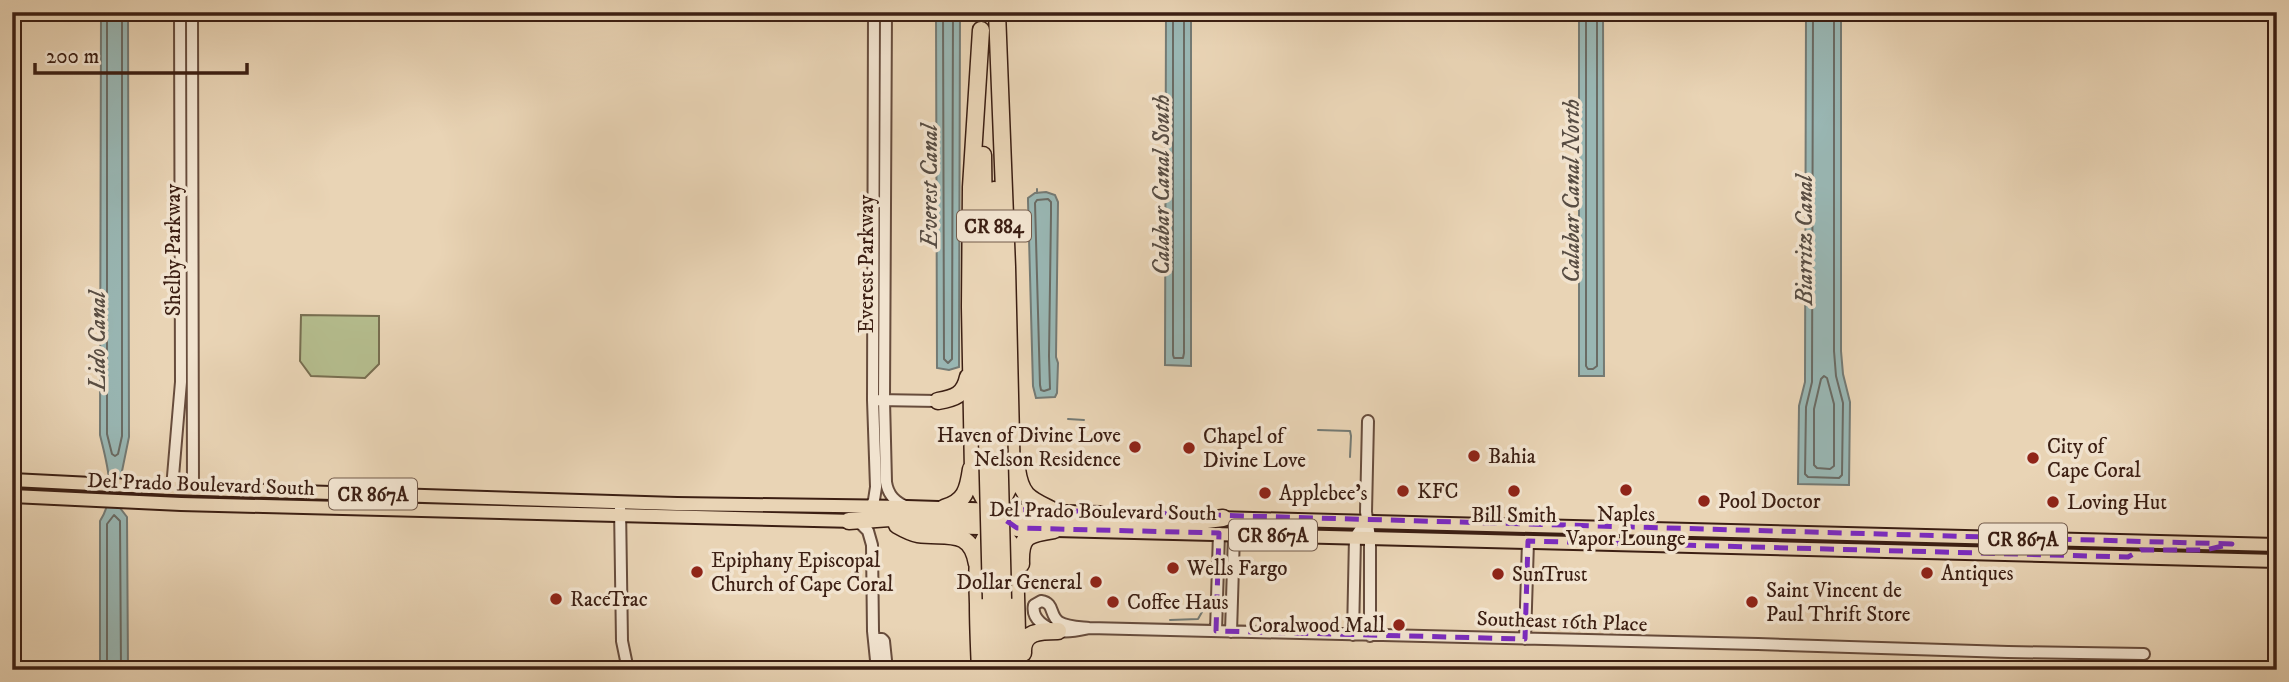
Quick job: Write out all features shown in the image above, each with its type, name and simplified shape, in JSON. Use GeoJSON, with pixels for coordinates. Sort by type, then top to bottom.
{"type":"FeatureCollection","features":[{"type":"Feature","properties":{"kind":"highway","name":"CR 884"},"geometry":{"type":"LineString","coordinates":[[981,12],[986,438],[993,598],[993,670]]}},
{"type":"Feature","properties":{"kind":"highway","name":"CR 884"},"geometry":{"type":"LineString","coordinates":[[986,438],[994,235],[997,12]]}},
{"type":"Feature","properties":{"kind":"highway"},"geometry":{"type":"LineString","coordinates":[[977,566],[981,546],[1012,481],[986,438],[971,365],[971,187],[981,30]]}},
{"type":"Feature","properties":{"kind":"highway"},"geometry":{"type":"LineString","coordinates":[[938,401],[962,393],[971,365]]}},
{"type":"Feature","properties":{"kind":"highway"},"geometry":{"type":"LineString","coordinates":[[938,401],[960,405],[1031,499],[1054,510]]}},
{"type":"Feature","properties":{"kind":"highway"},"geometry":{"type":"LineString","coordinates":[[944,508],[958,502],[967,488],[986,438]]}},
{"type":"Feature","properties":{"kind":"highway"},"geometry":{"type":"LineString","coordinates":[[974,670],[973,627],[1015,558],[1010,543],[976,484],[986,438]]}},
{"type":"Feature","properties":{"kind":"highway"},"geometry":{"type":"LineString","coordinates":[[854,521],[890,518],[1025,518],[1190,522],[1221,526]]}},
{"type":"Feature","properties":{"kind":"highway"},"geometry":{"type":"LineString","coordinates":[[897,525],[915,534],[961,537],[972,548],[977,566],[993,598],[1017,636]]}},
{"type":"Feature","properties":{"kind":"highway"},"geometry":{"type":"LineString","coordinates":[[1018,670],[1022,544],[1034,534],[1054,530]]}},
{"type":"Feature","properties":{"kind":"highway","name":"CR 884"},"geometry":{"type":"LineString","coordinates":[[993,598],[1005,670]]}},
{"type":"Feature","properties":{"kind":"highway"},"geometry":{"type":"LineString","coordinates":[[980,670],[993,598]]}},
{"type":"Feature","properties":{"kind":"highway"},"geometry":{"type":"LineString","coordinates":[[1024,670],[1023,646],[1028,637],[1036,632],[1058,631]]}},
{"type":"Feature","properties":{"kind":"main road","name":"Del Prado Boulevard South"},"geometry":{"type":"LineString","coordinates":[[12,480],[193,489],[907,506],[944,508],[1054,530],[1366,521],[2277,545]]}},
{"type":"Feature","properties":{"kind":"main road"},"geometry":{"type":"LineString","coordinates":[[130,502],[145,495],[172,495],[193,489]]}},
{"type":"Feature","properties":{"kind":"main road"},"geometry":{"type":"LineString","coordinates":[[181,504],[200,495],[232,496],[247,490]]}},
{"type":"Feature","properties":{"kind":"main road","name":"Del Prado Boulevard South"},"geometry":{"type":"LineString","coordinates":[[12,496],[181,504],[854,521],[897,525],[995,518],[1054,510],[1221,526],[1234,534],[2277,561]]}},
{"type":"Feature","properties":{"kind":"main road"},"geometry":{"type":"LineString","coordinates":[[1528,541],[1533,536],[1545,533],[1579,534],[1604,528]]}},
{"type":"Feature","properties":{"kind":"main road"},"geometry":{"type":"LineString","coordinates":[[1671,545],[1693,540],[1738,539],[1749,531]]}},
{"type":"Feature","properties":{"kind":"main road"},"geometry":{"type":"LineString","coordinates":[[2128,557],[2141,550],[2205,550],[2232,544]]}},
{"type":"Feature","properties":{"kind":"street","name":"Shelby Parkway"},"geometry":{"type":"LineString","coordinates":[[172,488],[181,382],[180,12]]}},
{"type":"Feature","properties":{"kind":"street","name":"Shelby Parkway"},"geometry":{"type":"LineString","coordinates":[[192,12],[193,489]]}},
{"type":"Feature","properties":{"kind":"street","name":"Everest Parkway"},"geometry":{"type":"LineString","coordinates":[[871,507],[876,486],[879,400],[879,152],[874,12]]}},
{"type":"Feature","properties":{"kind":"street","name":"Everest Parkway"},"geometry":{"type":"LineString","coordinates":[[879,152],[886,12]]}},
{"type":"Feature","properties":{"kind":"street","name":"Everest Parkway"},"geometry":{"type":"LineString","coordinates":[[879,400],[887,487],[893,499],[907,506]]}},
{"type":"Feature","properties":{"kind":"street"},"geometry":{"type":"LineString","coordinates":[[879,400],[938,401]]}},
{"type":"Feature","properties":{"kind":"street"},"geometry":{"type":"LineString","coordinates":[[1368,421],[1366,521],[1370,537],[1370,635]]}},
{"type":"Feature","properties":{"kind":"street"},"geometry":{"type":"LineString","coordinates":[[620,501],[622,641],[628,670]]}},
{"type":"Feature","properties":{"kind":"street"},"geometry":{"type":"LineString","coordinates":[[854,521],[868,531],[872,545],[877,670]]}},
{"type":"Feature","properties":{"kind":"street"},"geometry":{"type":"LineString","coordinates":[[1353,635],[1355,537],[1366,521]]}},
{"type":"Feature","properties":{"kind":"street"},"geometry":{"type":"LineString","coordinates":[[1216,631],[1221,526]]}},
{"type":"Feature","properties":{"kind":"street"},"geometry":{"type":"LineString","coordinates":[[1231,632],[1234,534]]}},
{"type":"Feature","properties":{"kind":"street"},"geometry":{"type":"LineString","coordinates":[[1525,639],[1528,541]]}},
{"type":"Feature","properties":{"kind":"street","name":"Southeast 16th Place"},"geometry":{"type":"LineString","coordinates":[[1058,631],[1036,618],[1032,608],[1036,603],[1044,601],[1050,604],[1055,618],[1062,624],[1089,628],[2144,654]]}},
{"type":"Feature","properties":{"kind":"street"},"geometry":{"type":"LineString","coordinates":[[1058,631],[1089,628]]}},
{"type":"Feature","properties":{"kind":"street"},"geometry":{"type":"LineString","coordinates":[[874,639],[884,641],[887,670]]}},
{"type":"Feature","properties":{"kind":"highlighted area"},"geometry":{"type":"Polygon","coordinates":[[[1000,509],[2232,544],[2205,550],[2141,550],[2128,557],[1528,541],[1525,639],[1216,631],[1219,533],[1017,528],[1001,517],[1000,509]]]}},
{"type":"Feature","properties":{"kind":"green space"},"geometry":{"type":"Polygon","coordinates":[[[301,315],[379,316],[379,364],[365,378],[311,376],[300,361],[301,315]]]}},
{"type":"Feature","properties":{"kind":"water"},"geometry":{"type":"Polygon","coordinates":[[[101,12],[128,12],[129,437],[121,476],[120,508],[127,517],[128,670],[100,670],[100,521],[108,501],[109,490],[108,468],[100,435],[101,12]]]}},
{"type":"Feature","properties":{"kind":"water"},"geometry":{"type":"Polygon","coordinates":[[[936,12],[960,12],[959,367],[949,370],[937,368],[936,12]]]}},
{"type":"Feature","properties":{"kind":"water"},"geometry":{"type":"Polygon","coordinates":[[[1166,12],[1191,12],[1191,366],[1165,365],[1166,12]]]}},
{"type":"Feature","properties":{"kind":"water"},"geometry":{"type":"Polygon","coordinates":[[[1579,12],[1603,12],[1604,376],[1579,376],[1579,12]]]}},
{"type":"Feature","properties":{"kind":"water"},"geometry":{"type":"Polygon","coordinates":[[[1806,12],[1841,12],[1841,351],[1850,402],[1849,485],[1798,484],[1799,406],[1805,382],[1806,12]]]}},
{"type":"Feature","properties":{"kind":"water"},"geometry":{"type":"Polygon","coordinates":[[[1035,193],[1055,195],[1058,202],[1057,393],[1055,397],[1036,398],[1033,386],[1028,198],[1035,193]]]}},
{"type":"Feature","properties":{"kind":"waterway"},"geometry":{"type":"LineString","coordinates":[[1068,419],[1084,420]]}},
{"type":"Feature","properties":{"kind":"waterway"},"geometry":{"type":"LineString","coordinates":[[1318,430],[1350,431],[1350,457]]}},
{"type":"Feature","properties":{"kind":"waterway"},"geometry":{"type":"LineString","coordinates":[[1170,620],[1198,619],[1202,612],[1203,596]]}},
{"type":"Feature","properties":{"kind":"place","name":"Haven of Divine Love Nelson Residence"},"geometry":{"type":"Point","coordinates":[1135,447]}},
{"type":"Feature","properties":{"kind":"place","name":"Chapel of Divine Love"},"geometry":{"type":"Point","coordinates":[1189,448]}},
{"type":"Feature","properties":{"kind":"place","name":"Bahia"},"geometry":{"type":"Point","coordinates":[1474,456]}},
{"type":"Feature","properties":{"kind":"place","name":"City of Cape Coral"},"geometry":{"type":"Point","coordinates":[2033,458]}},
{"type":"Feature","properties":{"kind":"place","name":"Naples Vapor Lounge"},"geometry":{"type":"Point","coordinates":[1626,490]}},
{"type":"Feature","properties":{"kind":"place","name":"KFC"},"geometry":{"type":"Point","coordinates":[1403,491]}},
{"type":"Feature","properties":{"kind":"place","name":"Bill Smith"},"geometry":{"type":"Point","coordinates":[1514,491]}},
{"type":"Feature","properties":{"kind":"place","name":"Applebee's"},"geometry":{"type":"Point","coordinates":[1265,493]}},
{"type":"Feature","properties":{"kind":"place","name":"Pool Doctor"},"geometry":{"type":"Point","coordinates":[1704,501]}},
{"type":"Feature","properties":{"kind":"place","name":"Loving Hut"},"geometry":{"type":"Point","coordinates":[2053,502]}},
{"type":"Feature","properties":{"kind":"place","name":"Wells Fargo"},"geometry":{"type":"Point","coordinates":[1173,568]}},
{"type":"Feature","properties":{"kind":"place","name":"Epiphany Episcopal Church of Cape Coral"},"geometry":{"type":"Point","coordinates":[697,572]}},
{"type":"Feature","properties":{"kind":"place","name":"Antiques"},"geometry":{"type":"Point","coordinates":[1927,573]}},
{"type":"Feature","properties":{"kind":"place","name":"SunTrust"},"geometry":{"type":"Point","coordinates":[1498,574]}},
{"type":"Feature","properties":{"kind":"place","name":"Dollar General"},"geometry":{"type":"Point","coordinates":[1096,582]}},
{"type":"Feature","properties":{"kind":"place","name":"RaceTrac"},"geometry":{"type":"Point","coordinates":[556,599]}},
{"type":"Feature","properties":{"kind":"place","name":"Coffee Haus"},"geometry":{"type":"Point","coordinates":[1113,602]}},
{"type":"Feature","properties":{"kind":"place","name":"Saint Vincent de Paul Thrift Store"},"geometry":{"type":"Point","coordinates":[1752,602]}},
{"type":"Feature","properties":{"kind":"place","name":"Coralwood Mall"},"geometry":{"type":"Point","coordinates":[1399,625]}},
{"type":"Feature","properties":{"kind":"water label","name":"Calabar Canal South"},"geometry":{"type":"Point","coordinates":[1161,185]}},
{"type":"Feature","properties":{"kind":"water label","name":"Everest Canal"},"geometry":{"type":"Point","coordinates":[929,186]}},
{"type":"Feature","properties":{"kind":"water label","name":"Calabar Canal North"},"geometry":{"type":"Point","coordinates":[1571,191]}},
{"type":"Feature","properties":{"kind":"water label","name":"Biarritz Canal"},"geometry":{"type":"Point","coordinates":[1804,240]}},
{"type":"Feature","properties":{"kind":"water label","name":"Lido Canal"},"geometry":{"type":"Point","coordinates":[97,341]}}]}
